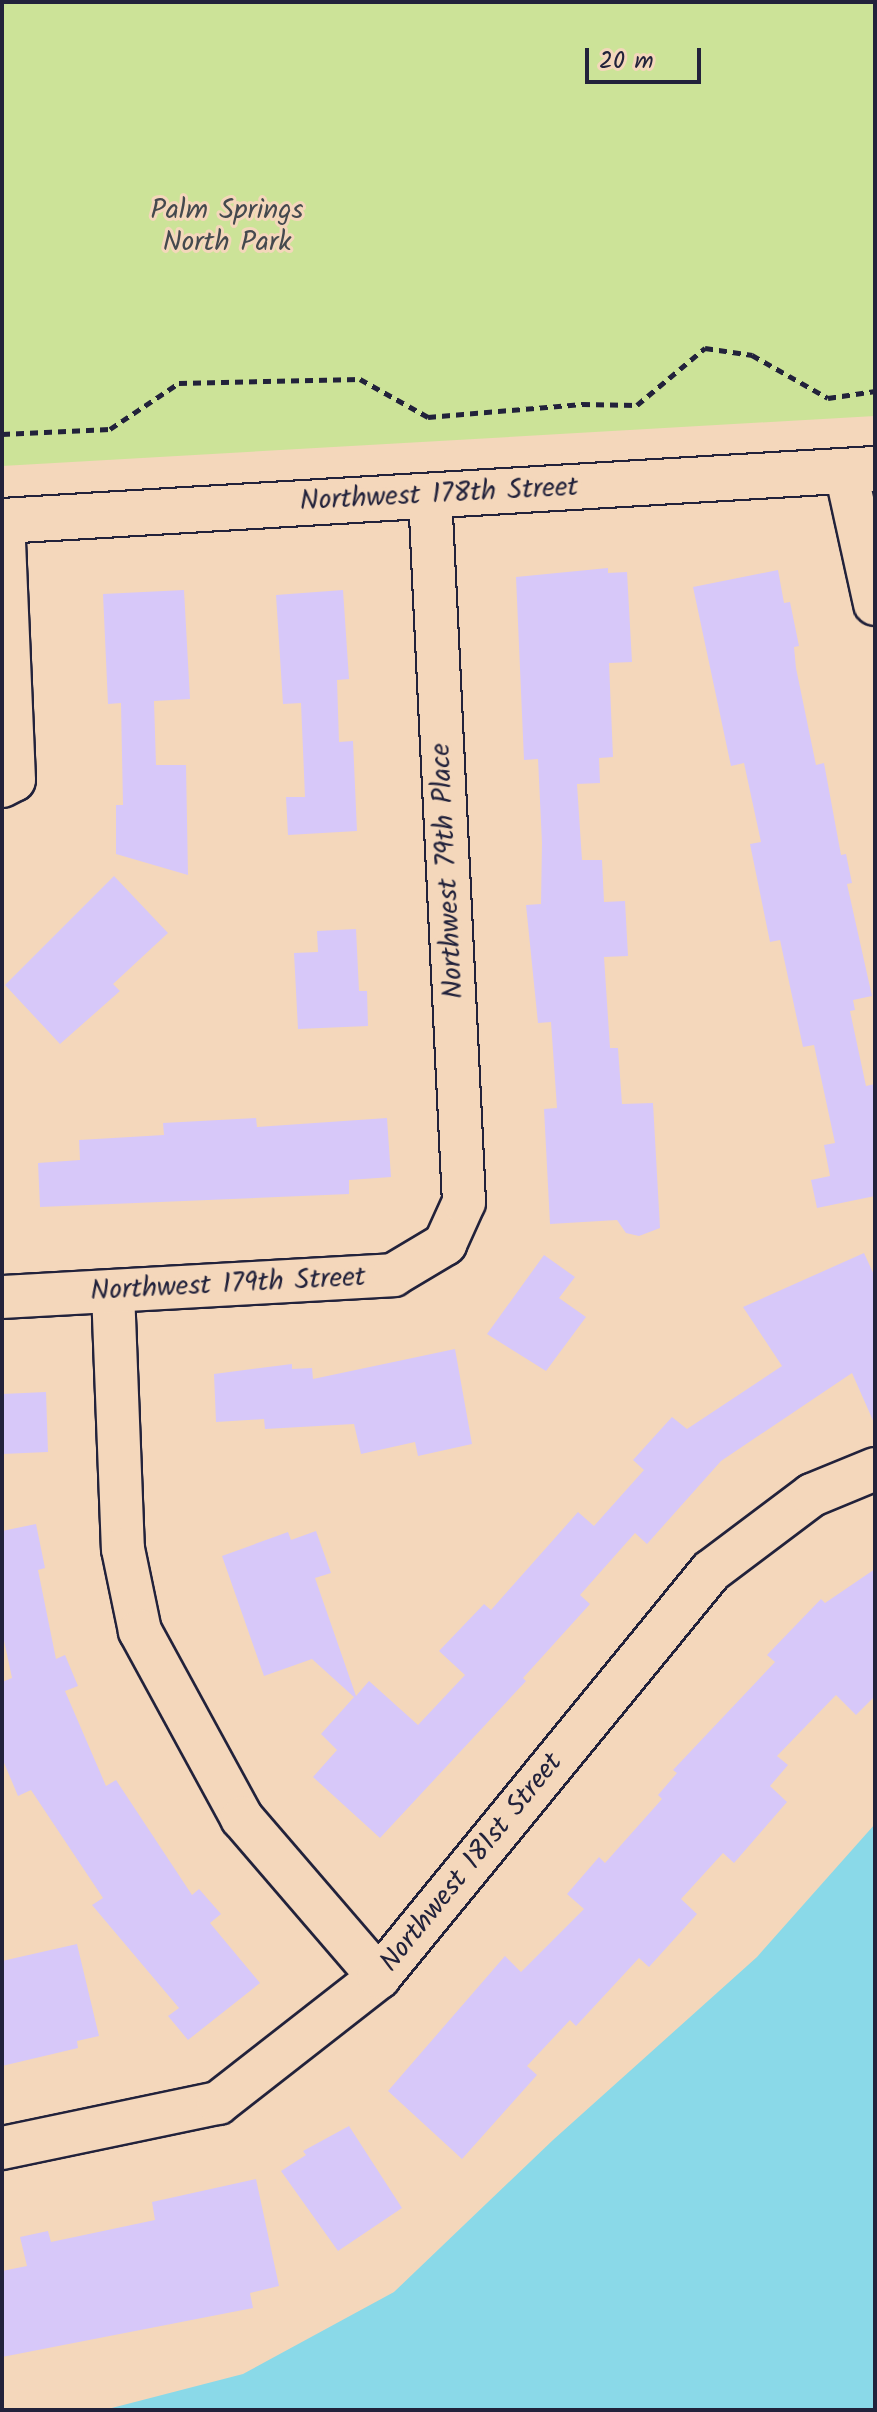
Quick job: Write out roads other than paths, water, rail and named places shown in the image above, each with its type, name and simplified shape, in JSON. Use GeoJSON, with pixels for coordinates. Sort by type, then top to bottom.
{"type":"FeatureCollection","features":[{"type":"Feature","properties":{"kind":"street","name":"Northwest 178th Street"},"geometry":{"type":"LineString","coordinates":[[2,521],[860,471]]}},
{"type":"Feature","properties":{"kind":"street"},"geometry":{"type":"LineString","coordinates":[[860,471],[875,604]]}},
{"type":"Feature","properties":{"kind":"street","name":"Northwest 79th Place"},"geometry":{"type":"LineString","coordinates":[[430,495],[464,1202],[445,1244]]}},
{"type":"Feature","properties":{"kind":"street"},"geometry":{"type":"LineString","coordinates":[[2,521],[14,780],[2,786]]}},
{"type":"Feature","properties":{"kind":"street","name":"Northwest 179th Street"},"geometry":{"type":"LineString","coordinates":[[2,1297],[393,1275],[445,1244]]}},
{"type":"Feature","properties":{"kind":"street"},"geometry":{"type":"LineString","coordinates":[[113,1291],[123,1549],[140,1631],[242,1818],[379,1977]]}},
{"type":"Feature","properties":{"kind":"street","name":"Northwest 181st Street"},"geometry":{"type":"LineString","coordinates":[[2,2148],[218,2103],[379,1977],[711,1571],[812,1495],[875,1469]]}},
{"type":"Feature","properties":{"kind":"water"},"geometry":{"type":"Polygon","coordinates":[[[875,1824],[875,2410],[104,2410],[243,2374],[394,2292],[553,2140],[757,1957],[875,1824]]]}},
{"type":"Feature","properties":{"kind":"park label","name":"Palm Springs North Park"},"geometry":{"type":"Point","coordinates":[227,227]}}]}
